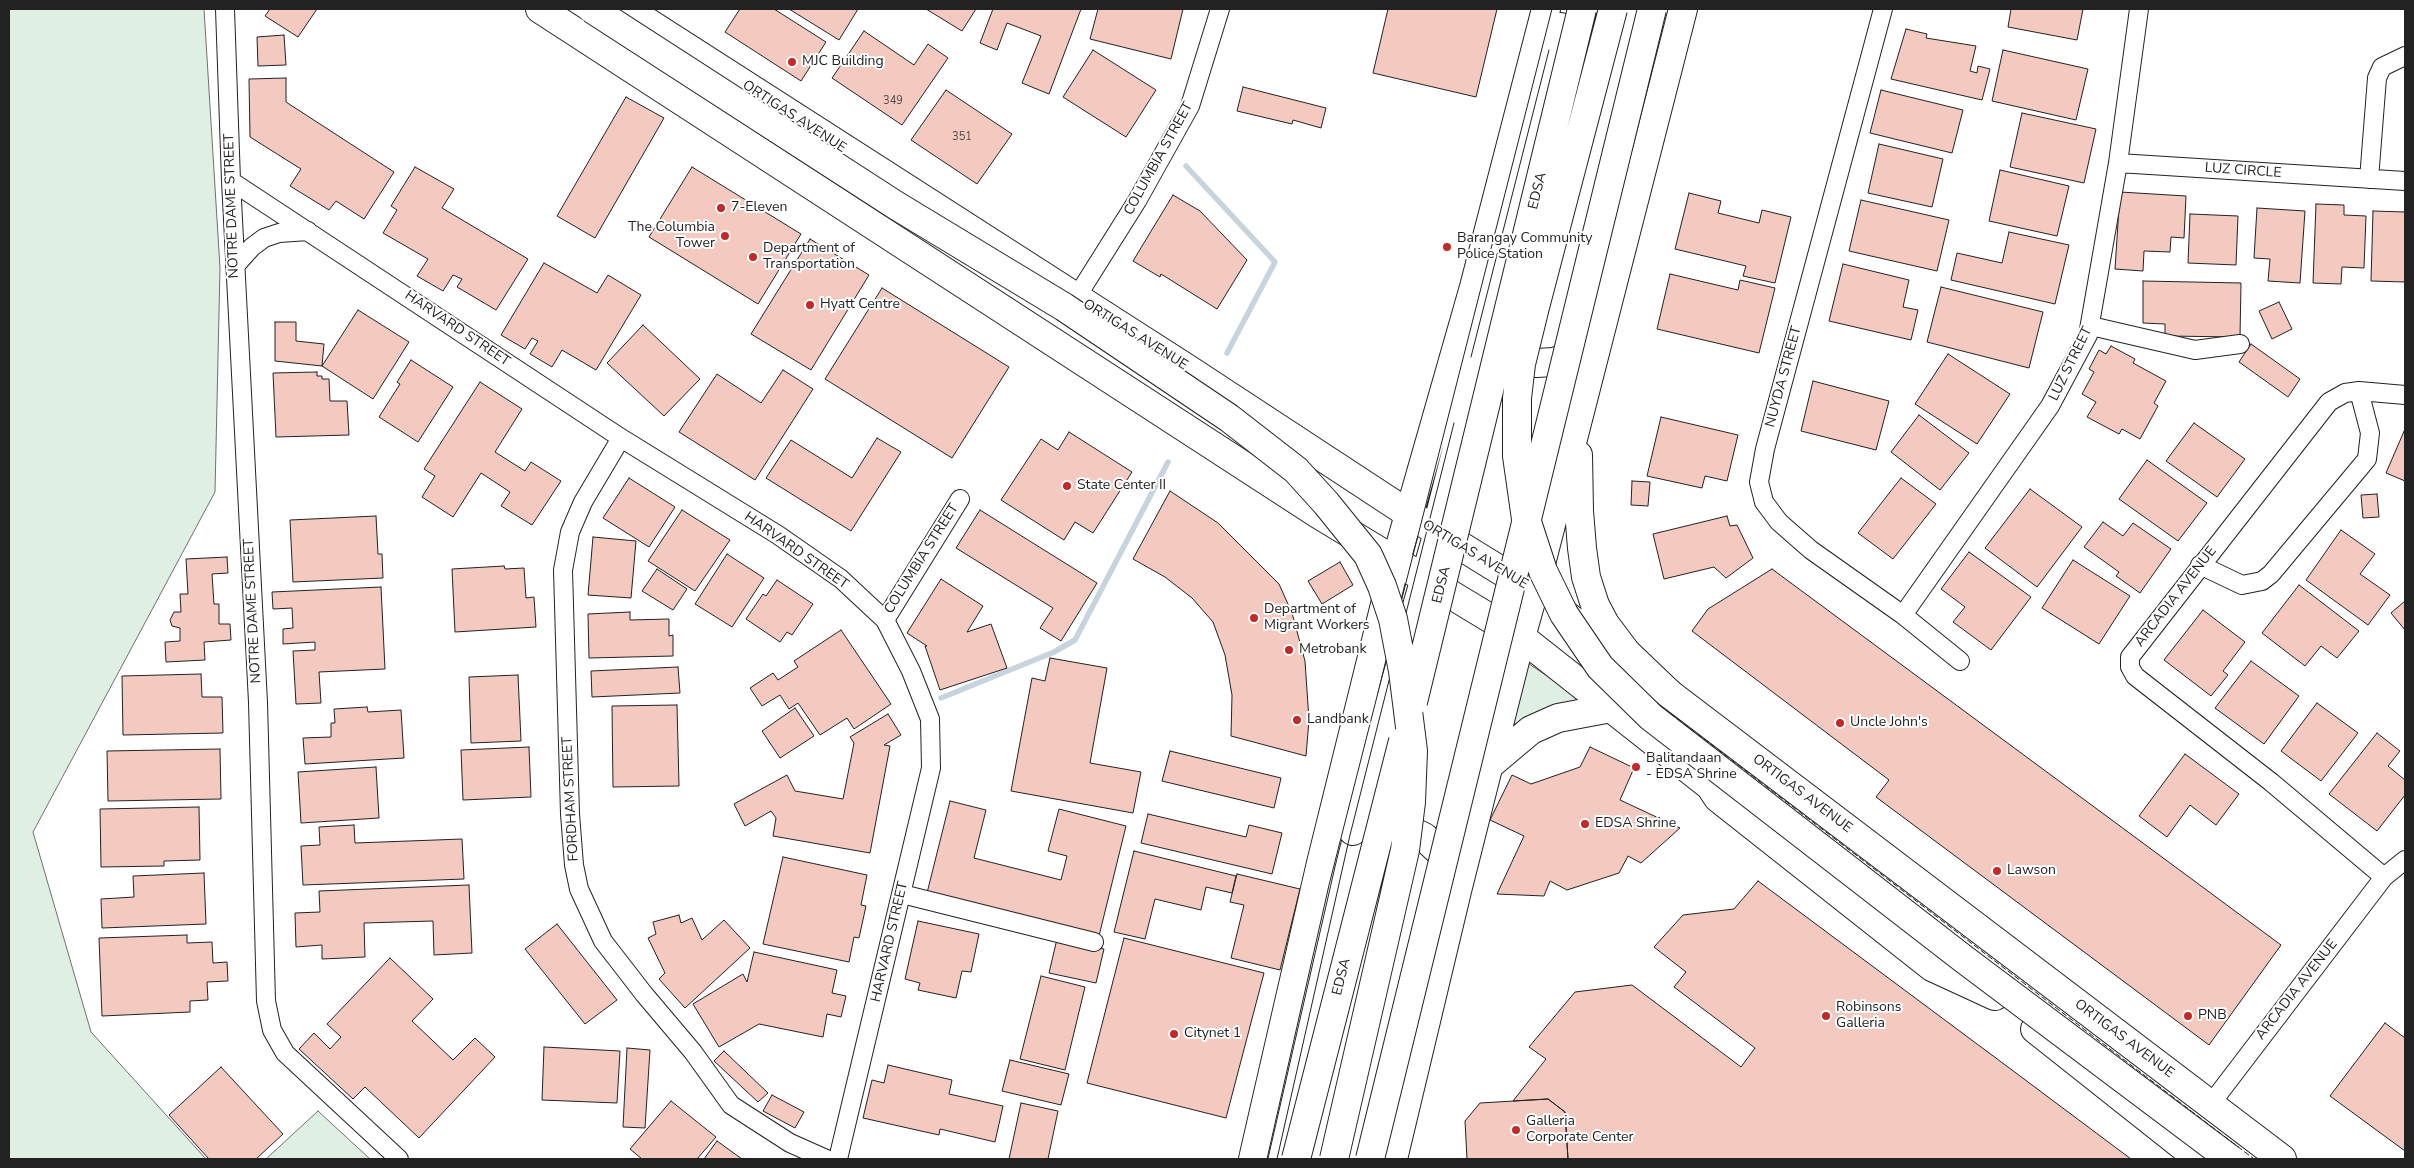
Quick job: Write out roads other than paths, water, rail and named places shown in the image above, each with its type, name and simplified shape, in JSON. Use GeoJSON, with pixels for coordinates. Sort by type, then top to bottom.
{"type":"FeatureCollection","features":[{"type":"Feature","properties":{"kind":"main road"},"geometry":{"type":"LineString","coordinates":[[540,9],[1318,514],[1521,637],[1710,786],[1726,792],[1994,996],[2199,1159]]}},
{"type":"Feature","properties":{"kind":"main road"},"geometry":{"type":"LineString","coordinates":[[592,9],[897,206],[1064,307],[1229,418],[1296,470],[1326,503],[1368,555],[1382,586],[1399,647],[1410,724],[1412,787],[1405,850],[1334,1159]]}},
{"type":"Feature","properties":{"kind":"main road","name":"ORTIGAS AVENUE"},"geometry":{"type":"LineString","coordinates":[[627,9],[1534,591],[2282,1159]]}},
{"type":"Feature","properties":{"kind":"main road"},"geometry":{"type":"LineString","coordinates":[[1429,523],[1474,287],[1546,9]]}},
{"type":"Feature","properties":{"kind":"main road"},"geometry":{"type":"LineString","coordinates":[[1272,1159],[1413,570],[1486,335],[1565,9]]}},
{"type":"Feature","properties":{"kind":"main road","name":"EDSA"},"geometry":{"type":"LineString","coordinates":[[1296,1159],[1415,693],[1582,9]]}},
{"type":"Feature","properties":{"kind":"main road"},"geometry":{"type":"LineString","coordinates":[[1613,9],[1535,306],[1521,364],[1516,398],[1517,456],[1526,519],[1543,571],[1564,614],[1600,668],[1650,717],[1965,960],[2230,1159]]}},
{"type":"Feature","properties":{"kind":"main road"},"geometry":{"type":"LineString","coordinates":[[1370,1159],[1652,9]]}},
{"type":"Feature","properties":{"kind":"main road"},"geometry":{"type":"LineString","coordinates":[[1393,1159],[1487,767],[1578,416],[1603,328],[1683,9]]}},
{"type":"Feature","properties":{"kind":"main road"},"geometry":{"type":"LineString","coordinates":[[843,205],[844,187],[848,179],[861,168],[870,165]]}},
{"type":"Feature","properties":{"kind":"main road"},"geometry":{"type":"LineString","coordinates":[[868,222],[885,216],[891,211],[898,198],[897,182]]}},
{"type":"Feature","properties":{"kind":"main road"},"geometry":{"type":"LineString","coordinates":[[910,249],[913,226],[923,214],[938,208]]}},
{"type":"Feature","properties":{"kind":"main road"},"geometry":{"type":"LineString","coordinates":[[1486,335],[1507,354],[1522,360],[1552,362],[1568,358],[1582,351],[1603,328]]}},
{"type":"Feature","properties":{"kind":"main road"},"geometry":{"type":"LineString","coordinates":[[1578,416],[1578,511],[1586,577],[1595,605],[1605,624],[1626,652],[1671,694]]}},
{"type":"Feature","properties":{"kind":"main road"},"geometry":{"type":"LineString","coordinates":[[1318,514],[1344,540],[1363,571],[1374,606],[1376,643]]}},
{"type":"Feature","properties":{"kind":"main road"},"geometry":{"type":"LineString","coordinates":[[1253,1159],[1321,863],[1376,643],[1413,570]]}},
{"type":"Feature","properties":{"kind":"main road","name":"EDSA"},"geometry":{"type":"LineString","coordinates":[[1350,835],[1345,829],[1402,624],[1413,570]]}},
{"type":"Feature","properties":{"kind":"main road"},"geometry":{"type":"LineString","coordinates":[[1604,703],[1595,683],[1602,670],[1612,662],[1628,661]]}},
{"type":"Feature","properties":{"kind":"main road"},"geometry":{"type":"LineString","coordinates":[[1487,767],[1507,748],[1531,730],[1558,718],[1604,703]]}},
{"type":"Feature","properties":{"kind":"main road"},"geometry":{"type":"LineString","coordinates":[[1350,835],[1384,824],[1416,832],[1440,852],[1451,870],[1456,891]]}},
{"type":"Feature","properties":{"kind":"street","name":"NOTRE DAME STREET"},"geometry":{"type":"LineString","coordinates":[[225,9],[235,266],[258,702],[266,1001],[272,1030],[285,1054],[399,1159]]}},
{"type":"Feature","properties":{"kind":"street","name":"COLUMBIA STREET"},"geometry":{"type":"LineString","coordinates":[[1076,298],[1146,186],[1190,106],[1220,9]]}},
{"type":"Feature","properties":{"kind":"street","name":"NUYDA STREET"},"geometry":{"type":"LineString","coordinates":[[1884,9],[1765,449],[1759,482],[1764,502],[1779,522],[1811,550],[1903,615],[1960,661]]}},
{"type":"Feature","properties":{"kind":"street","name":"LUZ STREET"},"geometry":{"type":"LineString","coordinates":[[1903,615],[2050,406],[2091,326],[2118,163],[2139,9]]}},
{"type":"Feature","properties":{"kind":"street"},"geometry":{"type":"LineString","coordinates":[[2369,179],[2377,78],[2382,67],[2405,56]]}},
{"type":"Feature","properties":{"kind":"street","name":"LUZ CIRCLE"},"geometry":{"type":"LineString","coordinates":[[2118,163],[2405,181]]}},
{"type":"Feature","properties":{"kind":"street","name":"HARVARD STREET"},"geometry":{"type":"LineString","coordinates":[[231,181],[621,438],[778,535],[841,579],[885,620],[911,671],[930,719],[931,768],[838,1159]]}},
{"type":"Feature","properties":{"kind":"street"},"geometry":{"type":"LineString","coordinates":[[235,266],[252,247],[264,238],[279,233],[308,230]]}},
{"type":"Feature","properties":{"kind":"street"},"geometry":{"type":"LineString","coordinates":[[2091,326],[2195,350],[2240,344]]}},
{"type":"Feature","properties":{"kind":"street"},"geometry":{"type":"LineString","coordinates":[[2200,566],[2242,585],[2262,581],[2271,574],[2367,459],[2370,433],[2359,391]]}},
{"type":"Feature","properties":{"kind":"street","name":"ARCADIA AVENUE"},"geometry":{"type":"LineString","coordinates":[[2384,877],[2271,782],[2135,676],[2130,667],[2130,657],[2329,402],[2345,393],[2359,391],[2405,394]]}},
{"type":"Feature","properties":{"kind":"street","name":"FORDHAM STREET"},"geometry":{"type":"LineString","coordinates":[[621,438],[583,502],[570,532],[563,570],[570,814],[574,865],[579,890],[603,941],[644,994],[694,1052],[732,1105],[790,1143],[826,1159]]}},
{"type":"Feature","properties":{"kind":"street","name":"COLUMBIA STREET"},"geometry":{"type":"LineString","coordinates":[[885,620],[960,499]]}},
{"type":"Feature","properties":{"kind":"street","name":"ARCADIA AVENUE"},"geometry":{"type":"LineString","coordinates":[[2210,1105],[2384,877],[2405,860]]}},
{"type":"Feature","properties":{"kind":"street"},"geometry":{"type":"LineString","coordinates":[[902,894],[1094,942]]}},
{"type":"Feature","properties":{"kind":"waterway"},"geometry":{"type":"LineString","coordinates":[[1186,166],[1275,262],[1227,353]]}},
{"type":"Feature","properties":{"kind":"waterway"},"geometry":{"type":"LineString","coordinates":[[941,698],[1054,652],[1075,640],[1168,462]]}},
{"type":"Feature","properties":{"kind":"tram line"},"geometry":{"type":"LineString","coordinates":[[1267,1159],[1329,885],[1552,9]]}},
{"type":"Feature","properties":{"kind":"tram line"},"geometry":{"type":"LineString","coordinates":[[1471,357],[1549,50]]}},
{"type":"Feature","properties":{"kind":"tram line"},"geometry":{"type":"LineString","coordinates":[[1277,1159],[1350,835],[1454,423]]}},
{"type":"Feature","properties":{"kind":"place","name":"MJC Building"},"geometry":{"type":"Point","coordinates":[792,62]}},
{"type":"Feature","properties":{"kind":"place","name":"7-Eleven"},"geometry":{"type":"Point","coordinates":[721,208]}},
{"type":"Feature","properties":{"kind":"place","name":"The Columbia Tower"},"geometry":{"type":"Point","coordinates":[725,236]}},
{"type":"Feature","properties":{"kind":"place","name":"Barangay Community Police Station"},"geometry":{"type":"Point","coordinates":[1447,247]}},
{"type":"Feature","properties":{"kind":"place","name":"Department of Transportation"},"geometry":{"type":"Point","coordinates":[753,257]}},
{"type":"Feature","properties":{"kind":"place","name":"Hyatt Centre"},"geometry":{"type":"Point","coordinates":[810,305]}},
{"type":"Feature","properties":{"kind":"place","name":"State Center II"},"geometry":{"type":"Point","coordinates":[1067,486]}},
{"type":"Feature","properties":{"kind":"place","name":"Department of Migrant Workers"},"geometry":{"type":"Point","coordinates":[1254,618]}},
{"type":"Feature","properties":{"kind":"place","name":"Metrobank"},"geometry":{"type":"Point","coordinates":[1289,650]}},
{"type":"Feature","properties":{"kind":"place","name":"Landbank"},"geometry":{"type":"Point","coordinates":[1297,720]}},
{"type":"Feature","properties":{"kind":"place","name":"Uncle John's"},"geometry":{"type":"Point","coordinates":[1840,723]}},
{"type":"Feature","properties":{"kind":"place","name":"Balitandaan - EDSA Shrine"},"geometry":{"type":"Point","coordinates":[1636,767]}},
{"type":"Feature","properties":{"kind":"place","name":"EDSA Shrine"},"geometry":{"type":"Point","coordinates":[1585,824]}},
{"type":"Feature","properties":{"kind":"place","name":"Lawson"},"geometry":{"type":"Point","coordinates":[1997,871]}},
{"type":"Feature","properties":{"kind":"place","name":"Robinsons Galleria"},"geometry":{"type":"Point","coordinates":[1826,1016]}},
{"type":"Feature","properties":{"kind":"place","name":"PNB"},"geometry":{"type":"Point","coordinates":[2188,1016]}},
{"type":"Feature","properties":{"kind":"place","name":"Citynet 1"},"geometry":{"type":"Point","coordinates":[1174,1034]}},
{"type":"Feature","properties":{"kind":"place","name":"Galleria Corporate Center"},"geometry":{"type":"Point","coordinates":[1516,1130]}}]}
